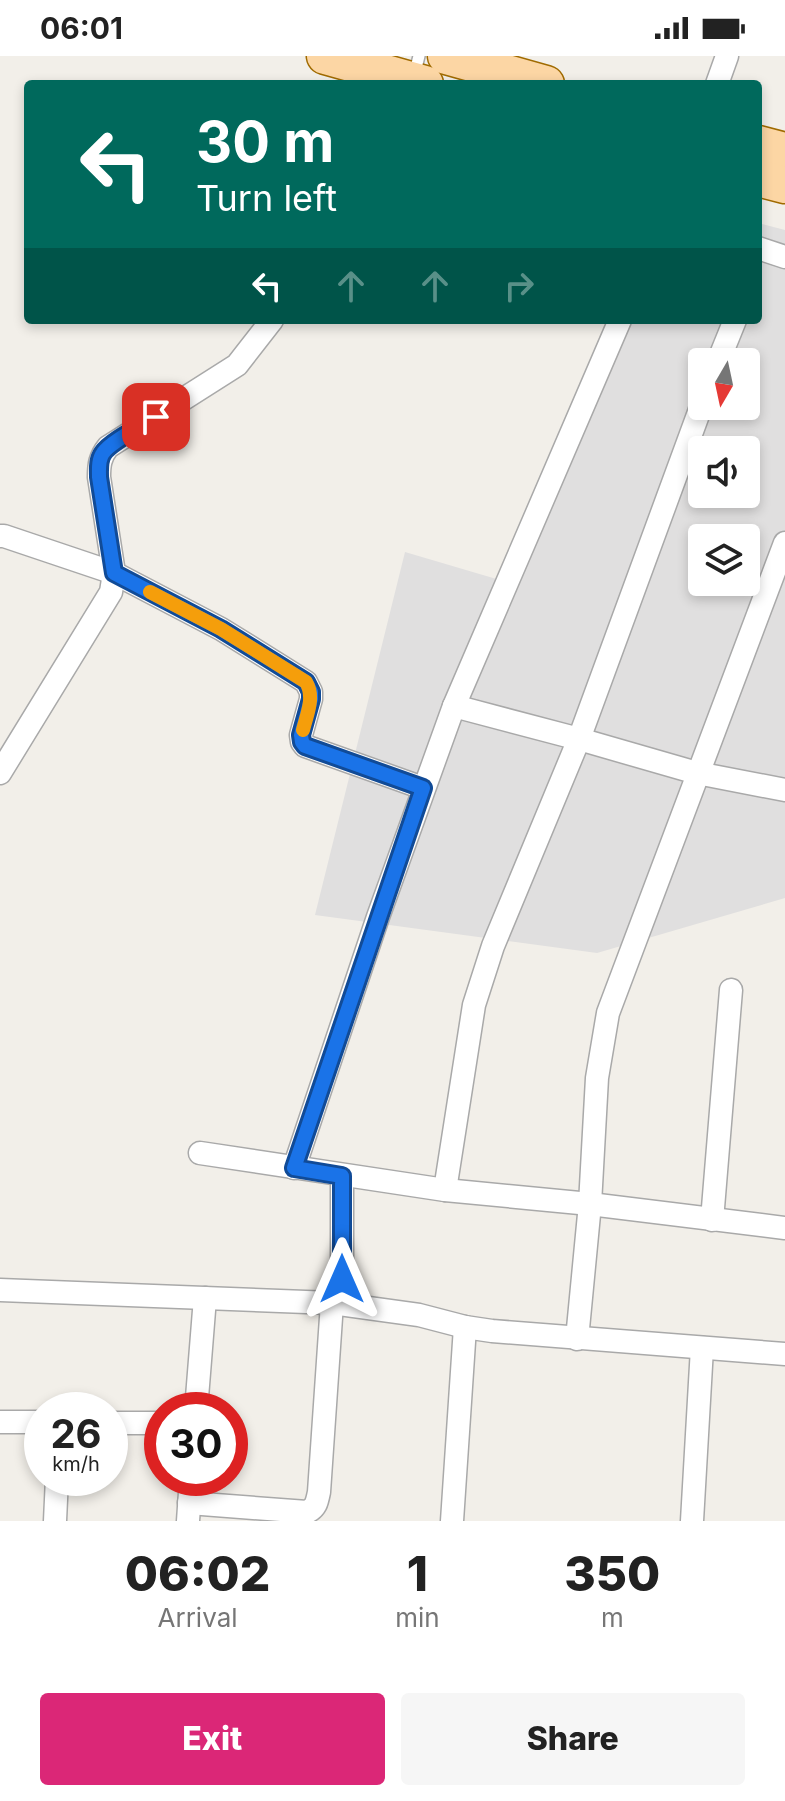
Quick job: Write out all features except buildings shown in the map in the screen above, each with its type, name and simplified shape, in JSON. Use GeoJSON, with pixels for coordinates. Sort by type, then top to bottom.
{"type":"FeatureCollection","features":[{"type":"Feature","properties":{"kind":"main road"},"geometry":{"type":"LineString","coordinates":[[325,56],[417,76]]}},
{"type":"Feature","properties":{"kind":"main road"},"geometry":{"type":"LineString","coordinates":[[446,56],[532,80]]}},
{"type":"Feature","properties":{"kind":"main road"},"geometry":{"type":"LineString","coordinates":[[762,145],[785,151]]}},
{"type":"Feature","properties":{"kind":"main road"},"geometry":{"type":"LineString","coordinates":[[762,179],[785,185]]}},
{"type":"Feature","properties":{"kind":"street"},"geometry":{"type":"LineString","coordinates":[[718,80],[727,56]]}},
{"type":"Feature","properties":{"kind":"street"},"geometry":{"type":"LineString","coordinates":[[762,253],[785,257]]}},
{"type":"Feature","properties":{"kind":"street"},"geometry":{"type":"LineString","coordinates":[[0,773],[111,592],[114,573],[99,477],[102,455],[108,447],[237,365],[269,324]]}},
{"type":"Feature","properties":{"kind":"street"},"geometry":{"type":"LineString","coordinates":[[294,1168],[423,788],[454,706],[618,324]]}},
{"type":"Feature","properties":{"kind":"street"},"geometry":{"type":"LineString","coordinates":[[724,348],[733,324]]}},
{"type":"Feature","properties":{"kind":"street"},"geometry":{"type":"LineString","coordinates":[[445,1190],[474,1005],[493,946],[579,739],[696,420]]}},
{"type":"Feature","properties":{"kind":"street"},"geometry":{"type":"LineString","coordinates":[[0,536],[114,573],[221,629],[306,682],[311,692],[301,735],[305,746],[423,788]]}},
{"type":"Feature","properties":{"kind":"street"},"geometry":{"type":"LineString","coordinates":[[577,1339],[590,1204],[597,1078],[608,1013],[785,543]]}},
{"type":"Feature","properties":{"kind":"street"},"geometry":{"type":"LineString","coordinates":[[454,706],[697,773],[785,790]]}},
{"type":"Feature","properties":{"kind":"street"},"geometry":{"type":"LineString","coordinates":[[712,1220],[731,990]]}},
{"type":"Feature","properties":{"kind":"street"},"geometry":{"type":"LineString","coordinates":[[200,1153],[445,1190],[785,1228]]}},
{"type":"Feature","properties":{"kind":"street"},"geometry":{"type":"LineString","coordinates":[[188,1512],[307,1512],[317,1503],[337,1304],[342,1176]]}},
{"type":"Feature","properties":{"kind":"street"},"geometry":{"type":"LineString","coordinates":[[0,1290],[337,1304],[419,1315],[465,1327],[577,1339],[785,1354]]}},
{"type":"Feature","properties":{"kind":"street"},"geometry":{"type":"LineString","coordinates":[[197,1392],[205,1298]]}},
{"type":"Feature","properties":{"kind":"street"},"geometry":{"type":"LineString","coordinates":[[452,1521],[465,1327]]}},
{"type":"Feature","properties":{"kind":"street"},"geometry":{"type":"LineString","coordinates":[[692,1521],[702,1348]]}},
{"type":"Feature","properties":{"kind":"street"},"geometry":{"type":"LineString","coordinates":[[0,1422],[24,1422]]}},
{"type":"Feature","properties":{"kind":"street"},"geometry":{"type":"LineString","coordinates":[[55,1521],[56,1496]]}},
{"type":"Feature","properties":{"kind":"shaded area"},"geometry":{"type":"Polygon","coordinates":[[[762,224],[785,230],[785,898],[597,953],[315,915],[405,552],[517,585],[624,324],[762,324],[762,224]]]}},
{"type":"Feature","properties":{"kind":"slow traffic"},"geometry":{"type":"LineString","coordinates":[[150,592],[221,629],[306,682],[311,699],[303,730]]}},
{"type":"Feature","properties":{"kind":"route"},"geometry":{"type":"LineString","coordinates":[[156,417],[108,447],[99,465],[114,573],[221,629],[306,682],[311,699],[301,735],[305,746],[423,788],[294,1168],[342,1176],[342,1279]]}}]}
